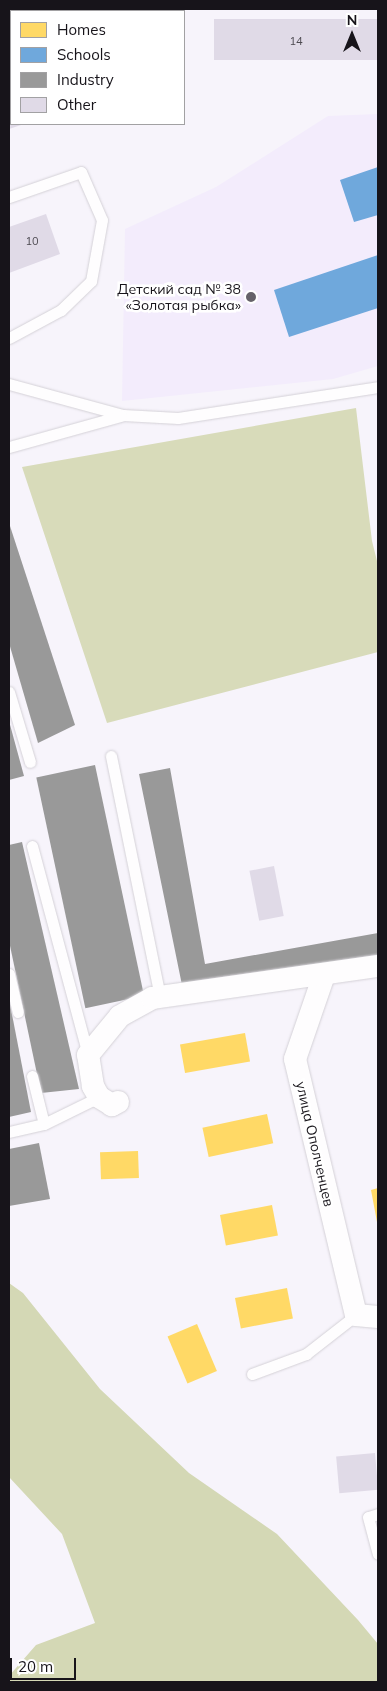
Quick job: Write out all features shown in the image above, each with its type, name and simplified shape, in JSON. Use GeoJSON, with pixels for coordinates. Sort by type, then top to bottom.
{"type":"FeatureCollection","features":[{"type":"Feature","properties":{"kind":"street"},"geometry":{"type":"LineString","coordinates":[[108,1099],[93,1086],[88,1055],[120,1016],[152,998],[378,966]]}},
{"type":"Feature","properties":{"kind":"street","name":"улица Ополченцев"},"geometry":{"type":"LineString","coordinates":[[324,975],[295,1059],[356,1315]]}},
{"type":"Feature","properties":{"kind":"street"},"geometry":{"type":"LineString","coordinates":[[356,1315],[378,1316]]}},
{"type":"Feature","properties":{"kind":"lane"},"geometry":{"type":"LineString","coordinates":[[9,197],[81,172],[102,220],[91,281],[61,310],[9,338]]}},
{"type":"Feature","properties":{"kind":"lane"},"geometry":{"type":"LineString","coordinates":[[9,384],[123,416],[178,418],[378,387]]}},
{"type":"Feature","properties":{"kind":"lane"},"geometry":{"type":"LineString","coordinates":[[9,447],[123,416]]}},
{"type":"Feature","properties":{"kind":"lane"},"geometry":{"type":"LineString","coordinates":[[9,692],[30,762]]}},
{"type":"Feature","properties":{"kind":"lane"},"geometry":{"type":"LineString","coordinates":[[111,756],[160,996]]}},
{"type":"Feature","properties":{"kind":"lane"},"geometry":{"type":"LineString","coordinates":[[32,846],[88,1055]]}},
{"type":"Feature","properties":{"kind":"lane"},"geometry":{"type":"LineString","coordinates":[[9,974],[18,1012]]}},
{"type":"Feature","properties":{"kind":"lane"},"geometry":{"type":"LineString","coordinates":[[32,1076],[44,1124]]}},
{"type":"Feature","properties":{"kind":"lane"},"geometry":{"type":"LineString","coordinates":[[9,1132],[44,1124],[108,1099]]}},
{"type":"Feature","properties":{"kind":"lane"},"geometry":{"type":"LineString","coordinates":[[252,1374],[306,1354],[356,1315]]}},
{"type":"Feature","properties":{"kind":"lane"},"geometry":{"type":"LineString","coordinates":[[378,1514],[368,1516],[378,1554]]}},
{"type":"Feature","properties":{"kind":"shaded area","name":"Детский сад № 38 «Золотая рыбка»"},"geometry":{"type":"Polygon","coordinates":[[[378,114],[378,366],[333,379],[122,401],[125,229],[216,187],[328,116],[378,114]]]}},
{"type":"Feature","properties":{"kind":"green space"},"geometry":{"type":"Polygon","coordinates":[[[9,9],[44,9],[10,10],[9,19],[9,9]]]}},
{"type":"Feature","properties":{"kind":"green space"},"geometry":{"type":"Polygon","coordinates":[[[356,408],[372,541],[378,565],[378,652],[107,723],[22,467],[356,408]]]}},
{"type":"Feature","properties":{"kind":"green space"},"geometry":{"type":"Polygon","coordinates":[[[9,1283],[23,1293],[100,1389],[189,1473],[277,1534],[358,1620],[378,1644],[378,1682],[9,1682],[9,1676],[36,1645],[95,1623],[62,1534],[9,1477],[9,1283]]]}},
{"type":"Feature","properties":{"kind":"building: Homes"},"geometry":{"type":"Polygon","coordinates":[[[245,1033],[250,1062],[185,1073],[180,1044],[245,1033]]]}},
{"type":"Feature","properties":{"kind":"building: Homes"},"geometry":{"type":"Polygon","coordinates":[[[267,1114],[273,1143],[209,1157],[202,1128],[267,1114]]]}},
{"type":"Feature","properties":{"kind":"building: Homes"},"geometry":{"type":"Polygon","coordinates":[[[138,1151],[139,1178],[101,1179],[100,1152],[138,1151]]]}},
{"type":"Feature","properties":{"kind":"building: Homes"},"geometry":{"type":"Polygon","coordinates":[[[378,1188],[378,1222],[377,1222],[371,1190],[378,1188]]]}},
{"type":"Feature","properties":{"kind":"building: Homes"},"geometry":{"type":"Polygon","coordinates":[[[272,1205],[278,1235],[226,1246],[220,1215],[272,1205]]]}},
{"type":"Feature","properties":{"kind":"building: Homes"},"geometry":{"type":"Polygon","coordinates":[[[287,1288],[293,1318],[241,1329],[235,1298],[287,1288]]]}},
{"type":"Feature","properties":{"kind":"building: Homes"},"geometry":{"type":"Polygon","coordinates":[[[197,1324],[217,1371],[187,1383],[168,1337],[197,1324]]]}},
{"type":"Feature","properties":{"kind":"building: Schools"},"geometry":{"type":"Polygon","coordinates":[[[378,167],[378,215],[354,222],[340,180],[378,167]]]}},
{"type":"Feature","properties":{"kind":"building: Schools"},"geometry":{"type":"Polygon","coordinates":[[[378,255],[378,308],[289,337],[274,290],[378,255]]]}},
{"type":"Feature","properties":{"kind":"building: Industry"},"geometry":{"type":"Polygon","coordinates":[[[9,523],[75,725],[38,743],[9,643],[9,523]]]}},
{"type":"Feature","properties":{"kind":"building: Industry"},"geometry":{"type":"Polygon","coordinates":[[[9,721],[24,776],[9,780],[9,721]]]}},
{"type":"Feature","properties":{"kind":"building: Industry"},"geometry":{"type":"Polygon","coordinates":[[[95,765],[144,996],[85,1008],[36,777],[95,765]]]}},
{"type":"Feature","properties":{"kind":"building: Industry"},"geometry":{"type":"Polygon","coordinates":[[[170,768],[205,964],[378,933],[378,959],[183,990],[139,774],[170,768]]]}},
{"type":"Feature","properties":{"kind":"building: Industry"},"geometry":{"type":"Polygon","coordinates":[[[22,842],[79,1089],[41,1093],[9,941],[9,845],[22,842]]]}},
{"type":"Feature","properties":{"kind":"building: Industry"},"geometry":{"type":"Polygon","coordinates":[[[9,999],[31,1112],[9,1117],[9,999]]]}},
{"type":"Feature","properties":{"kind":"building: Industry"},"geometry":{"type":"Polygon","coordinates":[[[39,1143],[50,1199],[9,1206],[9,1149],[39,1143]]]}},
{"type":"Feature","properties":{"kind":"building: Other"},"geometry":{"type":"Polygon","coordinates":[[[214,19],[378,19],[378,60],[214,60],[214,19]]]}},
{"type":"Feature","properties":{"kind":"building: Other"},"geometry":{"type":"Polygon","coordinates":[[[9,82],[10,125],[21,125],[9,129],[9,82]]]}},
{"type":"Feature","properties":{"kind":"building: Other"},"geometry":{"type":"Polygon","coordinates":[[[46,214],[60,254],[9,273],[9,227],[46,214]]]}},
{"type":"Feature","properties":{"kind":"building: Other"},"geometry":{"type":"Polygon","coordinates":[[[274,866],[284,916],[259,921],[249,871],[274,866]]]}},
{"type":"Feature","properties":{"kind":"building: Other"},"geometry":{"type":"Polygon","coordinates":[[[375,1453],[378,1490],[339,1493],[336,1456],[375,1453]]]}},
{"type":"Feature","properties":{"kind":"place","name":"Детский сад № 38 «Золотая рыбка»"},"geometry":{"type":"Point","coordinates":[251,297]}}]}
